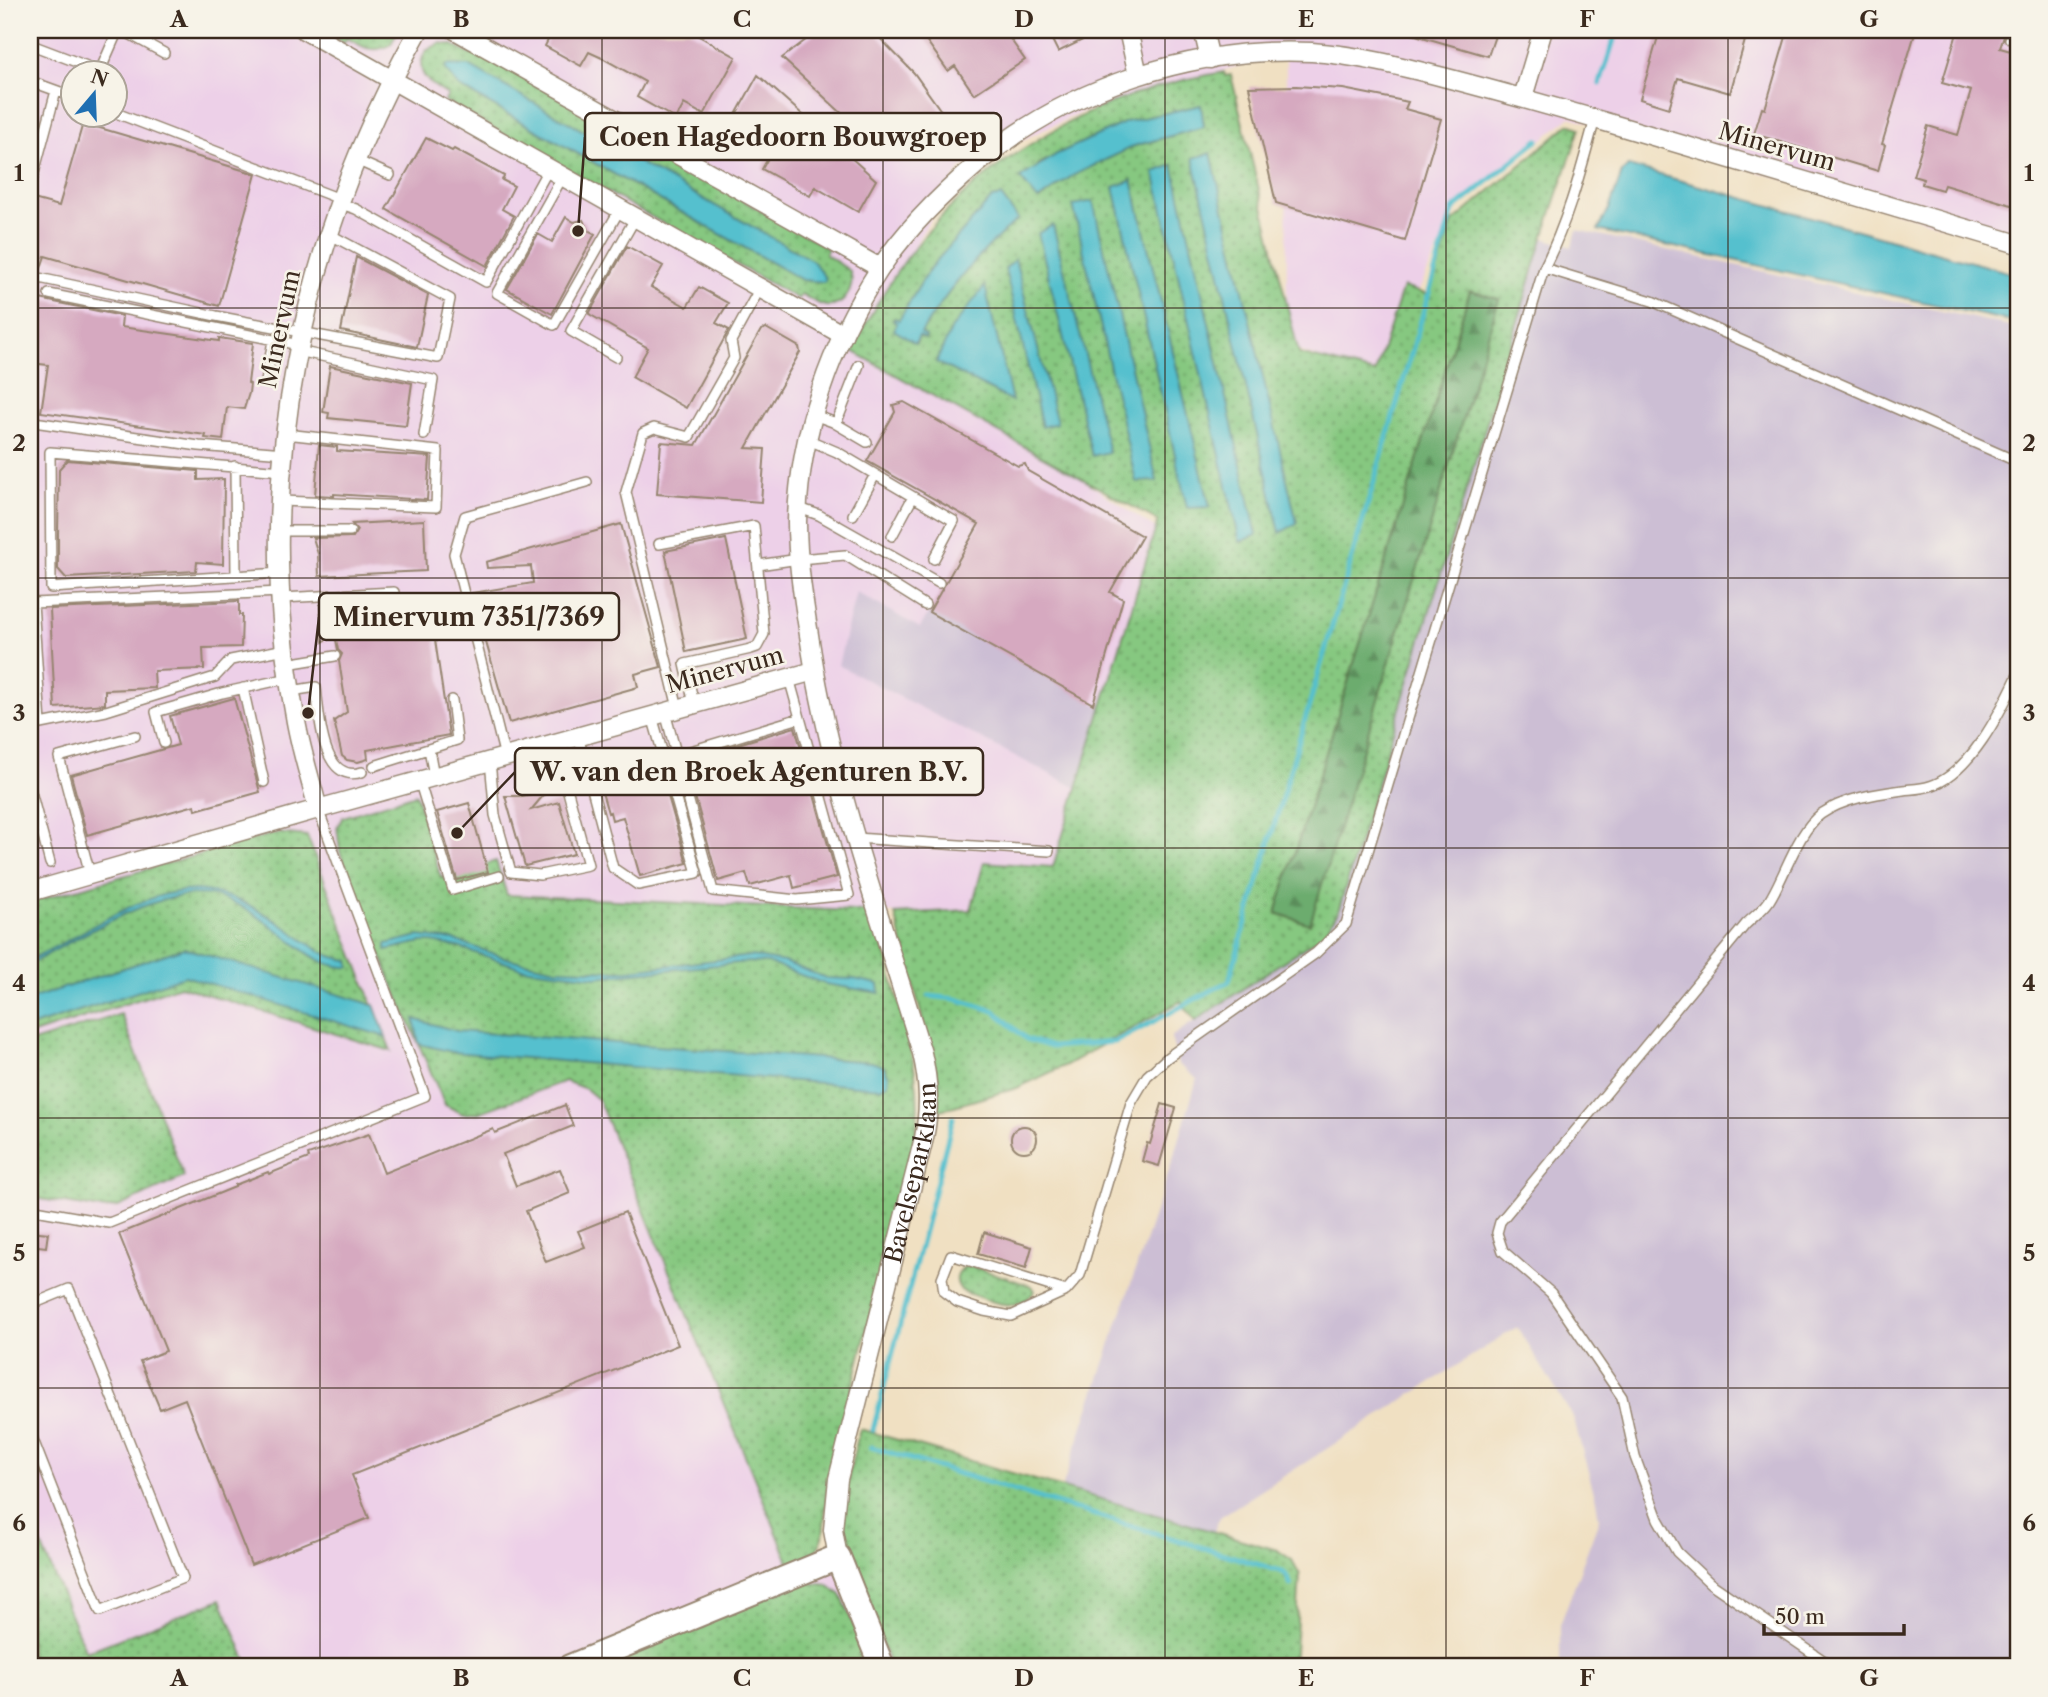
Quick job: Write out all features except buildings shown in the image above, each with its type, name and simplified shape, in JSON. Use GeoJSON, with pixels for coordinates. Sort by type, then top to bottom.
{"type":"FeatureCollection","features":[{"type":"Feature","properties":{"kind":"street"},"geometry":{"type":"LineString","coordinates":[[304,30],[843,335]]}},
{"type":"Feature","properties":{"kind":"street","name":"Minervum"},"geometry":{"type":"LineString","coordinates":[[318,808],[295,716],[288,670],[280,531],[286,434],[299,343],[327,233],[391,79],[419,30]]}},
{"type":"Feature","properties":{"kind":"street"},"geometry":{"type":"LineString","coordinates":[[455,30],[880,268]]}},
{"type":"Feature","properties":{"kind":"street"},"geometry":{"type":"LineString","coordinates":[[1128,30],[1138,75]]}},
{"type":"Feature","properties":{"kind":"street"},"geometry":{"type":"LineString","coordinates":[[1203,30],[1210,59]]}},
{"type":"Feature","properties":{"kind":"street"},"geometry":{"type":"LineString","coordinates":[[1523,97],[1543,30]]}},
{"type":"Feature","properties":{"kind":"street","name":"Minervum"},"geometry":{"type":"LineString","coordinates":[[30,892],[318,808],[814,671],[799,559],[799,508],[814,415],[828,369],[843,335],[880,268],[918,220],[950,187],[990,153],[1066,105],[1108,85],[1138,75],[1210,59],[1275,52],[1312,52],[1361,58],[1523,97],[2018,244]]}},
{"type":"Feature","properties":{"kind":"street","name":"Bavelseparklaan"},"geometry":{"type":"LineString","coordinates":[[814,671],[834,766],[922,1053],[929,1100],[924,1138],[838,1479],[833,1530],[838,1557],[882,1667]]}},
{"type":"Feature","properties":{"kind":"street"},"geometry":{"type":"LineString","coordinates":[[569,1667],[838,1557]]}},
{"type":"Feature","properties":{"kind":"lane"},"geometry":{"type":"LineString","coordinates":[[37,47],[100,71],[120,30],[164,53]]}},
{"type":"Feature","properties":{"kind":"lane"},"geometry":{"type":"LineString","coordinates":[[30,80],[60,92]]}},
{"type":"Feature","properties":{"kind":"lane"},"geometry":{"type":"LineString","coordinates":[[30,188],[57,91]]}},
{"type":"Feature","properties":{"kind":"lane"},"geometry":{"type":"LineString","coordinates":[[130,119],[339,201],[486,282],[556,172]]}},
{"type":"Feature","properties":{"kind":"lane"},"geometry":{"type":"LineString","coordinates":[[1066,1291],[951,1255],[942,1278],[944,1292],[957,1302],[1011,1316],[1066,1291],[1080,1275],[1130,1102],[1147,1076],[1168,1057],[1316,953],[1346,924],[1544,268],[1558,241],[1595,119]]}},
{"type":"Feature","properties":{"kind":"lane"},"geometry":{"type":"LineString","coordinates":[[356,159],[390,175]]}},
{"type":"Feature","properties":{"kind":"lane"},"geometry":{"type":"LineString","coordinates":[[556,172],[497,293],[531,313],[554,326],[628,213]]}},
{"type":"Feature","properties":{"kind":"lane"},"geometry":{"type":"LineString","coordinates":[[616,357],[571,331],[628,213]]}},
{"type":"Feature","properties":{"kind":"lane"},"geometry":{"type":"LineString","coordinates":[[49,294],[273,340],[438,358],[450,299],[327,233]]}},
{"type":"Feature","properties":{"kind":"lane"},"geometry":{"type":"LineString","coordinates":[[1544,268],[1652,301],[2018,462]]}},
{"type":"Feature","properties":{"kind":"lane"},"geometry":{"type":"LineString","coordinates":[[30,276],[216,316],[299,343],[433,380],[424,435]]}},
{"type":"Feature","properties":{"kind":"lane"},"geometry":{"type":"LineString","coordinates":[[578,736],[613,868],[638,885],[698,873],[672,710],[626,492],[643,433],[654,428],[689,437],[734,358],[731,341],[760,288]]}},
{"type":"Feature","properties":{"kind":"lane"},"geometry":{"type":"LineString","coordinates":[[265,382],[273,340]]}},
{"type":"Feature","properties":{"kind":"lane"},"geometry":{"type":"LineString","coordinates":[[836,424],[859,365]]}},
{"type":"Feature","properties":{"kind":"lane"},"geometry":{"type":"LineString","coordinates":[[814,415],[867,442]]}},
{"type":"Feature","properties":{"kind":"lane"},"geometry":{"type":"LineString","coordinates":[[34,422],[198,446],[283,462]]}},
{"type":"Feature","properties":{"kind":"lane"},"geometry":{"type":"LineString","coordinates":[[281,500],[436,507],[439,451],[286,434]]}},
{"type":"Feature","properties":{"kind":"lane"},"geometry":{"type":"LineString","coordinates":[[809,440],[837,452],[954,521],[934,559]]}},
{"type":"Feature","properties":{"kind":"lane"},"geometry":{"type":"LineString","coordinates":[[281,573],[51,588],[50,452],[235,466],[283,462]]}},
{"type":"Feature","properties":{"kind":"lane"},"geometry":{"type":"LineString","coordinates":[[235,466],[236,576]]}},
{"type":"Feature","properties":{"kind":"lane"},"geometry":{"type":"LineString","coordinates":[[853,515],[875,475]]}},
{"type":"Feature","properties":{"kind":"lane"},"geometry":{"type":"LineString","coordinates":[[557,742],[588,864],[540,875],[511,872],[495,815],[497,759],[454,554],[465,516],[587,482]]}},
{"type":"Feature","properties":{"kind":"lane"},"geometry":{"type":"LineString","coordinates":[[892,536],[913,497]]}},
{"type":"Feature","properties":{"kind":"lane"},"geometry":{"type":"LineString","coordinates":[[799,508],[819,515],[939,583]]}},
{"type":"Feature","properties":{"kind":"lane"},"geometry":{"type":"LineString","coordinates":[[659,544],[754,526],[764,634],[761,642],[751,649],[685,664],[672,710],[677,755],[713,891],[797,900],[849,895],[789,678]]}},
{"type":"Feature","properties":{"kind":"lane"},"geometry":{"type":"LineString","coordinates":[[280,531],[350,531]]}},
{"type":"Feature","properties":{"kind":"lane"},"geometry":{"type":"LineString","coordinates":[[758,565],[845,555],[925,605]]}},
{"type":"Feature","properties":{"kind":"lane"},"geometry":{"type":"LineString","coordinates":[[362,772],[336,768],[330,760],[319,715],[316,687],[288,670],[231,660],[215,677],[106,711],[41,724],[33,603],[394,592]]}},
{"type":"Feature","properties":{"kind":"lane"},"geometry":{"type":"LineString","coordinates":[[164,743],[156,712],[243,688],[288,670],[335,656]]}},
{"type":"Feature","properties":{"kind":"lane"},"geometry":{"type":"LineString","coordinates":[[1833,1667],[1710,1583],[1677,1552],[1658,1519],[1635,1457],[1622,1397],[1551,1293],[1503,1251],[1497,1233],[1500,1222],[1526,1190],[1746,924],[1767,904],[1802,838],[1818,816],[1840,803],[1878,793],[1931,786],[1959,769],[1978,746],[2003,706],[2018,675]]}},
{"type":"Feature","properties":{"kind":"lane"},"geometry":{"type":"LineString","coordinates":[[243,688],[264,782]]}},
{"type":"Feature","properties":{"kind":"lane"},"geometry":{"type":"LineString","coordinates":[[374,765],[457,740],[452,700]]}},
{"type":"Feature","properties":{"kind":"lane"},"geometry":{"type":"LineString","coordinates":[[677,755],[800,718]]}},
{"type":"Feature","properties":{"kind":"lane"},"geometry":{"type":"LineString","coordinates":[[90,874],[59,757],[135,736]]}},
{"type":"Feature","properties":{"kind":"lane"},"geometry":{"type":"LineString","coordinates":[[429,749],[426,778],[453,890],[499,876]]}},
{"type":"Feature","properties":{"kind":"lane"},"geometry":{"type":"LineString","coordinates":[[30,788],[50,863]]}},
{"type":"Feature","properties":{"kind":"lane"},"geometry":{"type":"LineString","coordinates":[[30,1209],[109,1223],[425,1096],[318,808]]}},
{"type":"Feature","properties":{"kind":"lane"},"geometry":{"type":"LineString","coordinates":[[856,838],[1049,851]]}},
{"type":"Feature","properties":{"kind":"lane"},"geometry":{"type":"LineString","coordinates":[[30,1305],[69,1289],[183,1578],[100,1611],[30,1432]]}},
{"type":"Feature","properties":{"kind":"shaded area"},"geometry":{"type":"Polygon","coordinates":[[[30,30],[2018,30],[2018,247],[1570,117],[1457,209],[1378,378],[1287,347],[1286,52],[1082,112],[960,169],[864,332],[1162,533],[1049,920],[523,896],[790,1567],[843,1542],[842,1520],[847,1480],[860,1429],[1277,1550],[1292,1560],[1300,1575],[1294,1667],[249,1667],[220,1599],[86,1652],[30,1625],[30,30]]]}},
{"type":"Feature","properties":{"kind":"shaded area"},"geometry":{"type":"Polygon","coordinates":[[[1577,230],[2018,328],[2018,1667],[1560,1667],[1560,1625],[1599,1519],[1573,1417],[1517,1327],[1220,1517],[1214,1531],[1062,1488],[1178,1144],[1197,1079],[1178,1064],[1171,1037],[1324,934],[1338,912],[1543,238],[1572,247],[1577,230]]]}},
{"type":"Feature","properties":{"kind":"shaded area"},"geometry":{"type":"Polygon","coordinates":[[[856,592],[920,628],[929,612],[1106,710],[1081,790],[838,665],[856,592]]]}},
{"type":"Feature","properties":{"kind":"green space"},"geometry":{"type":"Polygon","coordinates":[[[320,30],[398,30],[391,44],[374,49],[363,47],[347,38],[344,43],[320,30]]]}},
{"type":"Feature","properties":{"kind":"green space"},"geometry":{"type":"Polygon","coordinates":[[[440,43],[453,45],[471,55],[474,50],[828,248],[825,254],[850,271],[851,283],[847,295],[833,306],[820,304],[801,294],[798,299],[445,101],[448,95],[430,83],[422,72],[422,59],[426,51],[440,43]],[[450,67],[448,72],[458,86],[802,280],[824,282],[469,67],[450,67]]]}},
{"type":"Feature","properties":{"kind":"green space"},"geometry":{"type":"Polygon","coordinates":[[[1224,72],[1225,76],[1231,75],[1299,354],[1375,373],[1403,287],[1429,295],[1453,222],[1569,124],[1580,128],[1543,238],[1338,912],[1324,934],[1195,1021],[1181,1001],[1066,1065],[1017,1088],[937,1111],[938,1078],[895,914],[971,910],[984,862],[1053,867],[1158,521],[851,350],[891,281],[927,232],[961,197],[999,165],[1040,138],[1083,115],[1129,96],[1224,72]],[[1201,106],[1126,122],[1038,164],[1039,200],[1072,176],[1134,146],[1204,127],[1201,106]],[[1001,196],[930,268],[899,320],[893,320],[916,343],[919,336],[924,339],[926,336],[921,333],[965,272],[1018,219],[1001,196]],[[1470,291],[1276,913],[1309,924],[1499,299],[1470,291]]]}},
{"type":"Feature","properties":{"kind":"green space"},"geometry":{"type":"Polygon","coordinates":[[[1470,291],[1499,299],[1310,924],[1276,913],[1470,291]]]}},
{"type":"Feature","properties":{"kind":"green space"},"geometry":{"type":"Polygon","coordinates":[[[416,794],[441,878],[496,861],[507,895],[875,912],[914,1069],[918,1100],[916,1131],[827,1490],[823,1537],[814,1552],[791,1567],[598,1099],[586,1089],[565,1081],[478,1113],[463,1114],[445,1105],[340,852],[337,827],[343,817],[416,794]]]}},
{"type":"Feature","properties":{"kind":"green space"},"geometry":{"type":"Polygon","coordinates":[[[277,833],[307,836],[391,1051],[180,986],[30,1035],[30,902],[277,833]]]}},
{"type":"Feature","properties":{"kind":"green space"},"geometry":{"type":"Polygon","coordinates":[[[121,1014],[184,1177],[118,1207],[102,1209],[34,1198],[35,1188],[30,1186],[30,1043],[121,1014]]]}},
{"type":"Feature","properties":{"kind":"green space"},"geometry":{"type":"Polygon","coordinates":[[[968,1265],[1032,1286],[1035,1291],[1027,1299],[1010,1305],[962,1291],[957,1284],[957,1277],[968,1265]]]}},
{"type":"Feature","properties":{"kind":"green space"},"geometry":{"type":"Polygon","coordinates":[[[860,1429],[1277,1550],[1292,1560],[1300,1575],[1294,1667],[891,1667],[848,1560],[845,1543],[845,1494],[860,1429]]]}},
{"type":"Feature","properties":{"kind":"green space"},"geometry":{"type":"Polygon","coordinates":[[[30,1518],[86,1652],[221,1599],[249,1667],[32,1667],[30,1518]]]}},
{"type":"Feature","properties":{"kind":"green space"},"geometry":{"type":"Polygon","coordinates":[[[805,1582],[828,1585],[841,1595],[872,1667],[590,1667],[805,1582]]]}},
{"type":"Feature","properties":{"kind":"water"},"geometry":{"type":"Polygon","coordinates":[[[447,65],[469,66],[813,261],[826,279],[824,282],[802,280],[458,86],[445,68],[447,65]]]}},
{"type":"Feature","properties":{"kind":"water"},"geometry":{"type":"Polygon","coordinates":[[[1201,105],[1204,127],[1134,146],[1072,176],[1038,200],[1020,178],[1057,154],[1126,122],[1201,105]]]}},
{"type":"Feature","properties":{"kind":"water"},"geometry":{"type":"Polygon","coordinates":[[[1211,153],[1297,523],[1280,533],[1193,158],[1211,153]]]}},
{"type":"Feature","properties":{"kind":"water"},"geometry":{"type":"Polygon","coordinates":[[[1173,165],[1257,535],[1240,542],[1154,172],[1173,165]]]}},
{"type":"Feature","properties":{"kind":"water"},"geometry":{"type":"Polygon","coordinates":[[[1628,166],[2018,275],[2018,323],[1598,230],[1622,173],[1628,166]]]}},
{"type":"Feature","properties":{"kind":"water"},"geometry":{"type":"Polygon","coordinates":[[[1132,180],[1210,507],[1187,508],[1114,187],[1132,180]]]}},
{"type":"Feature","properties":{"kind":"water"},"geometry":{"type":"Polygon","coordinates":[[[1001,196],[1018,219],[977,258],[953,287],[921,333],[926,336],[925,339],[919,336],[915,343],[894,330],[897,323],[893,321],[895,318],[899,320],[930,268],[992,198],[1001,196]]]}},
{"type":"Feature","properties":{"kind":"water"},"geometry":{"type":"Polygon","coordinates":[[[1093,201],[1157,481],[1136,482],[1073,205],[1093,201]]]}},
{"type":"Feature","properties":{"kind":"water"},"geometry":{"type":"Polygon","coordinates":[[[1053,225],[1109,452],[1092,456],[1038,233],[1053,225]]]}},
{"type":"Feature","properties":{"kind":"water"},"geometry":{"type":"Polygon","coordinates":[[[1015,259],[1057,423],[1042,427],[1005,269],[1015,259]]]}},
{"type":"Feature","properties":{"kind":"water"},"geometry":{"type":"Polygon","coordinates":[[[985,286],[1012,401],[936,362],[952,328],[985,286]]]}},
{"type":"Feature","properties":{"kind":"water"},"geometry":{"type":"Polygon","coordinates":[[[197,890],[233,898],[255,908],[323,953],[349,960],[350,967],[321,961],[265,921],[231,902],[214,896],[192,895],[169,898],[144,906],[30,964],[30,959],[132,906],[175,892],[197,890]]]}},
{"type":"Feature","properties":{"kind":"water"},"geometry":{"type":"Polygon","coordinates":[[[418,936],[454,940],[509,959],[557,969],[620,971],[751,956],[784,962],[826,978],[854,979],[879,984],[880,993],[825,984],[768,963],[748,962],[595,977],[522,968],[458,947],[432,942],[386,950],[386,944],[418,936]]]}},
{"type":"Feature","properties":{"kind":"water"},"geometry":{"type":"Polygon","coordinates":[[[184,948],[374,1005],[386,1037],[185,976],[30,1027],[30,999],[184,948]]]}},
{"type":"Feature","properties":{"kind":"water"},"geometry":{"type":"Polygon","coordinates":[[[414,1019],[457,1031],[872,1062],[883,1066],[889,1076],[888,1084],[880,1088],[452,1052],[419,1044],[414,1019]]]}},
{"type":"Feature","properties":{"kind":"waterway"},"geometry":{"type":"LineString","coordinates":[[1600,84],[1617,30]]}},
{"type":"Feature","properties":{"kind":"waterway"},"geometry":{"type":"LineString","coordinates":[[929,996],[956,999],[995,1011],[1026,1039],[1052,1047],[1115,1042],[1229,981],[1453,210],[1538,140]]}},
{"type":"Feature","properties":{"kind":"waterway"},"geometry":{"type":"LineString","coordinates":[[873,1430],[953,1118]]}},
{"type":"Feature","properties":{"kind":"waterway"},"geometry":{"type":"LineString","coordinates":[[871,1447],[1280,1571],[1286,1575],[1291,1585]]}},
{"type":"Feature","properties":{"kind":"place","name":"Coen Hagedoorn Bouwgroep"},"geometry":{"type":"Point","coordinates":[578,231]}},
{"type":"Feature","properties":{"kind":"place","name":"Minervum 7351/7369"},"geometry":{"type":"Point","coordinates":[308,713]}},
{"type":"Feature","properties":{"kind":"place","name":"W. van den Broek Agenturen B.V."},"geometry":{"type":"Point","coordinates":[457,833]}}]}
